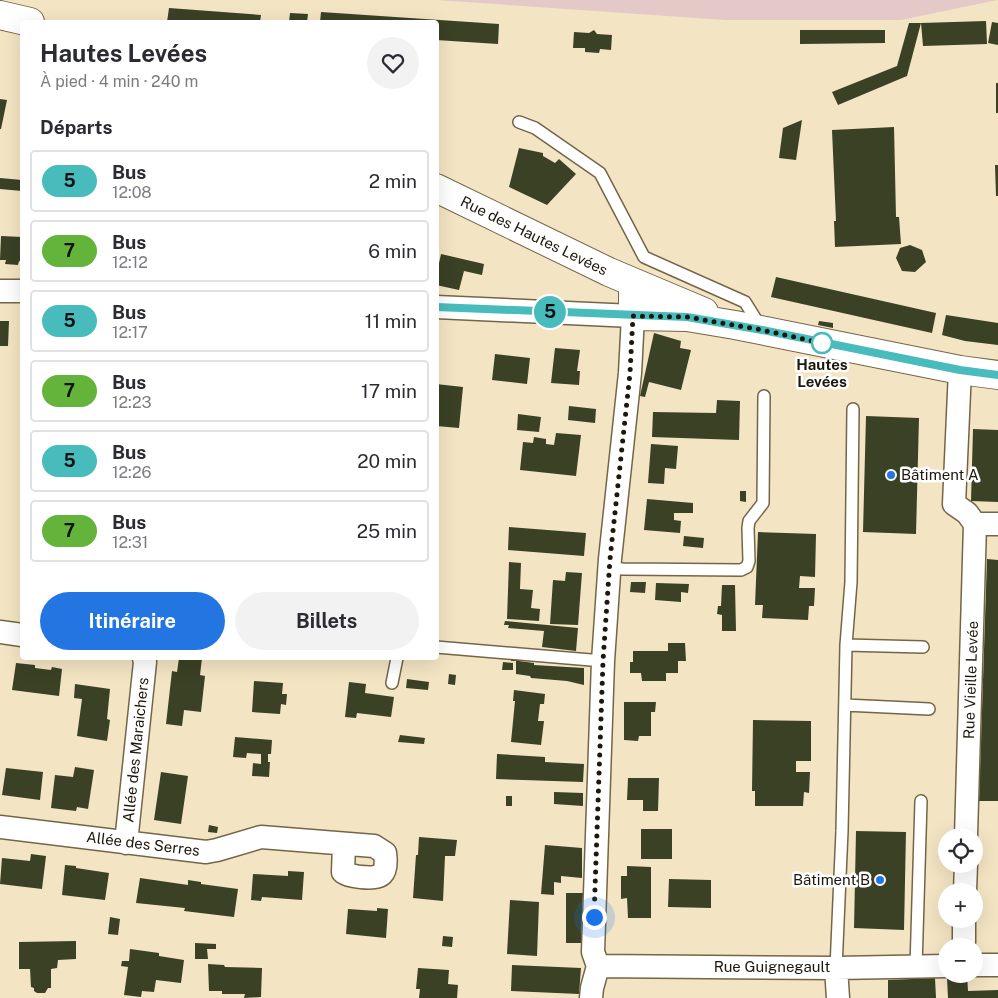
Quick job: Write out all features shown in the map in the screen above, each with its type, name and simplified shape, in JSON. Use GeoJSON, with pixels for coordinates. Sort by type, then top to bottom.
{"type":"FeatureCollection","features":[{"type":"Feature","properties":{"kind":"street"},"geometry":{"type":"LineString","coordinates":[[0,15],[21,20]]}},
{"type":"Feature","properties":{"kind":"street","name":"Rue des Hautes Levées"},"geometry":{"type":"LineString","coordinates":[[439,189],[633,283],[735,325]]}},
{"type":"Feature","properties":{"kind":"street"},"geometry":{"type":"LineString","coordinates":[[591,998],[598,966],[593,952],[603,661],[609,568],[630,373],[633,283]]}},
{"type":"Feature","properties":{"kind":"street"},"geometry":{"type":"LineString","coordinates":[[0,291],[20,291]]}},
{"type":"Feature","properties":{"kind":"street"},"geometry":{"type":"LineString","coordinates":[[439,307],[687,317],[762,330],[960,370],[998,375]]}},
{"type":"Feature","properties":{"kind":"street"},"geometry":{"type":"LineString","coordinates":[[960,370],[954,504],[967,513],[975,524],[998,524]]}},
{"type":"Feature","properties":{"kind":"street","name":"Rue Vieille Levée"},"geometry":{"type":"LineString","coordinates":[[966,828],[975,524]]}},
{"type":"Feature","properties":{"kind":"street"},"geometry":{"type":"LineString","coordinates":[[0,632],[20,635]]}},
{"type":"Feature","properties":{"kind":"street","name":"Allée des Maraichers"},"geometry":{"type":"LineString","coordinates":[[126,843],[144,660]]}},
{"type":"Feature","properties":{"kind":"street","name":"Allée des Serres"},"geometry":{"type":"LineString","coordinates":[[0,827],[206,852],[261,837],[344,844]]}},
{"type":"Feature","properties":{"kind":"street"},"geometry":{"type":"LineString","coordinates":[[983,965],[998,965]]}},
{"type":"Feature","properties":{"kind":"street","name":"Rue Guignegault"},"geometry":{"type":"LineString","coordinates":[[598,966],[836,968],[938,966]]}},
{"type":"Feature","properties":{"kind":"street"},"geometry":{"type":"LineString","coordinates":[[836,968],[838,998]]}},
{"type":"Feature","properties":{"kind":"lane"},"geometry":{"type":"LineString","coordinates":[[519,122],[535,128],[600,173],[644,257],[745,302],[762,330]]}},
{"type":"Feature","properties":{"kind":"lane"},"geometry":{"type":"LineString","coordinates":[[609,568],[623,570],[741,570],[747,567],[750,561],[749,521],[763,503],[764,396]]}},
{"type":"Feature","properties":{"kind":"lane"},"geometry":{"type":"LineString","coordinates":[[836,968],[842,831],[846,645],[851,582],[853,409]]}},
{"type":"Feature","properties":{"kind":"lane"},"geometry":{"type":"LineString","coordinates":[[846,645],[923,647]]}},
{"type":"Feature","properties":{"kind":"lane"},"geometry":{"type":"LineString","coordinates":[[439,647],[603,661]]}},
{"type":"Feature","properties":{"kind":"lane"},"geometry":{"type":"LineString","coordinates":[[392,683],[397,660]]}},
{"type":"Feature","properties":{"kind":"lane"},"geometry":{"type":"LineString","coordinates":[[845,705],[929,709]]}},
{"type":"Feature","properties":{"kind":"lane"},"geometry":{"type":"LineString","coordinates":[[916,967],[922,801]]}},
{"type":"Feature","properties":{"kind":"shaded area"},"geometry":{"type":"Polygon","coordinates":[[[436,0],[997,0],[901,20],[725,20],[436,0]]]}},
{"type":"Feature","properties":{"kind":"building"},"geometry":{"type":"Polygon","coordinates":[[[169,8],[261,15],[260,20],[167,20],[169,8]]]}},
{"type":"Feature","properties":{"kind":"building"},"geometry":{"type":"Polygon","coordinates":[[[321,12],[499,24],[498,44],[439,40],[439,20],[320,20],[321,12]]]}},
{"type":"Feature","properties":{"kind":"building"},"geometry":{"type":"Polygon","coordinates":[[[290,13],[308,14],[307,20],[289,20],[290,13]]]}},
{"type":"Feature","properties":{"kind":"building"},"geometry":{"type":"Polygon","coordinates":[[[986,21],[987,44],[923,46],[921,23],[986,21]]]}},
{"type":"Feature","properties":{"kind":"building"},"geometry":{"type":"Polygon","coordinates":[[[992,22],[998,23],[998,45],[988,43],[992,22]]]}},
{"type":"Feature","properties":{"kind":"building"},"geometry":{"type":"Polygon","coordinates":[[[909,23],[921,23],[907,76],[838,105],[832,92],[897,66],[909,23]]]}},
{"type":"Feature","properties":{"kind":"building"},"geometry":{"type":"Polygon","coordinates":[[[594,30],[597,34],[612,35],[611,50],[600,49],[599,53],[585,52],[585,48],[573,48],[574,32],[589,33],[594,30]]]}},
{"type":"Feature","properties":{"kind":"building"},"geometry":{"type":"Polygon","coordinates":[[[800,30],[885,30],[885,43],[800,44],[800,30]]]}},
{"type":"Feature","properties":{"kind":"building"},"geometry":{"type":"Polygon","coordinates":[[[996,83],[998,83],[998,113],[996,113],[996,83]]]}},
{"type":"Feature","properties":{"kind":"building"},"geometry":{"type":"Polygon","coordinates":[[[0,99],[7,100],[1,129],[0,129],[0,99]]]}},
{"type":"Feature","properties":{"kind":"building"},"geometry":{"type":"Polygon","coordinates":[[[802,120],[796,160],[779,158],[783,128],[802,120]]]}},
{"type":"Feature","properties":{"kind":"building"},"geometry":{"type":"Polygon","coordinates":[[[894,127],[896,217],[899,217],[901,244],[835,247],[834,221],[836,221],[832,130],[894,127]]]}},
{"type":"Feature","properties":{"kind":"building"},"geometry":{"type":"Polygon","coordinates":[[[519,148],[543,153],[543,156],[555,163],[559,159],[576,174],[547,205],[509,187],[519,148]]]}},
{"type":"Feature","properties":{"kind":"building"},"geometry":{"type":"Polygon","coordinates":[[[995,165],[998,165],[998,196],[996,196],[995,165]]]}},
{"type":"Feature","properties":{"kind":"building"},"geometry":{"type":"Polygon","coordinates":[[[0,178],[20,180],[20,191],[0,189],[0,178]]]}},
{"type":"Feature","properties":{"kind":"building"},"geometry":{"type":"Polygon","coordinates":[[[1,236],[20,237],[20,261],[18,265],[5,264],[6,260],[0,260],[1,236]]]}},
{"type":"Feature","properties":{"kind":"building"},"geometry":{"type":"Polygon","coordinates":[[[910,245],[922,250],[926,262],[915,272],[902,271],[896,258],[900,248],[910,245]]]}},
{"type":"Feature","properties":{"kind":"building"},"geometry":{"type":"Polygon","coordinates":[[[441,254],[484,264],[482,275],[464,271],[459,290],[439,286],[441,254]]]}},
{"type":"Feature","properties":{"kind":"building"},"geometry":{"type":"Polygon","coordinates":[[[776,277],[936,313],[932,333],[771,297],[776,277]]]}},
{"type":"Feature","properties":{"kind":"building"},"geometry":{"type":"Polygon","coordinates":[[[946,315],[998,323],[998,345],[965,341],[942,335],[946,315]]]}},
{"type":"Feature","properties":{"kind":"building"},"geometry":{"type":"Polygon","coordinates":[[[0,321],[9,321],[8,346],[0,346],[0,321]]]}},
{"type":"Feature","properties":{"kind":"building"},"geometry":{"type":"Polygon","coordinates":[[[819,321],[833,323],[833,328],[818,325],[819,321]]]}},
{"type":"Feature","properties":{"kind":"building"},"geometry":{"type":"Polygon","coordinates":[[[654,333],[681,341],[680,348],[691,350],[681,390],[649,382],[645,397],[640,396],[654,333]]]}},
{"type":"Feature","properties":{"kind":"building"},"geometry":{"type":"Polygon","coordinates":[[[555,348],[580,350],[577,371],[580,371],[579,385],[551,383],[555,348]]]}},
{"type":"Feature","properties":{"kind":"building"},"geometry":{"type":"Polygon","coordinates":[[[495,354],[530,358],[527,384],[492,380],[495,354]]]}},
{"type":"Feature","properties":{"kind":"building"},"geometry":{"type":"Polygon","coordinates":[[[439,384],[463,387],[459,428],[439,426],[439,384]]]}},
{"type":"Feature","properties":{"kind":"building"},"geometry":{"type":"Polygon","coordinates":[[[717,400],[740,401],[739,440],[652,437],[653,412],[716,413],[717,400]]]}},
{"type":"Feature","properties":{"kind":"building"},"geometry":{"type":"Polygon","coordinates":[[[569,406],[596,409],[595,423],[568,420],[569,406]]]}},
{"type":"Feature","properties":{"kind":"building"},"geometry":{"type":"Polygon","coordinates":[[[518,414],[541,417],[539,432],[517,430],[518,414]]]}},
{"type":"Feature","properties":{"kind":"building","name":"Bâtiment A"},"geometry":{"type":"Polygon","coordinates":[[[866,416],[919,418],[916,534],[863,532],[866,416]]]}},
{"type":"Feature","properties":{"kind":"building"},"geometry":{"type":"Polygon","coordinates":[[[973,429],[998,430],[998,502],[971,501],[973,429]]]}},
{"type":"Feature","properties":{"kind":"building"},"geometry":{"type":"Polygon","coordinates":[[[556,433],[581,435],[576,476],[520,470],[523,442],[533,443],[534,437],[546,439],[546,444],[554,445],[556,433]]]}},
{"type":"Feature","properties":{"kind":"building"},"geometry":{"type":"Polygon","coordinates":[[[651,444],[678,446],[676,469],[665,468],[664,484],[648,483],[651,444]]]}},
{"type":"Feature","properties":{"kind":"building"},"geometry":{"type":"Polygon","coordinates":[[[740,491],[746,491],[746,502],[740,501],[740,491]]]}},
{"type":"Feature","properties":{"kind":"building"},"geometry":{"type":"Polygon","coordinates":[[[647,499],[693,503],[693,513],[674,513],[674,520],[681,521],[680,533],[644,530],[647,499]]]}},
{"type":"Feature","properties":{"kind":"building"},"geometry":{"type":"Polygon","coordinates":[[[509,527],[586,533],[584,556],[508,550],[509,527]]]}},
{"type":"Feature","properties":{"kind":"building"},"geometry":{"type":"Polygon","coordinates":[[[758,532],[816,534],[815,577],[800,576],[799,588],[815,588],[814,606],[809,606],[808,620],[762,618],[763,605],[755,605],[758,532]]]}},
{"type":"Feature","properties":{"kind":"building"},"geometry":{"type":"Polygon","coordinates":[[[684,536],[704,538],[703,548],[683,546],[684,536]]]}},
{"type":"Feature","properties":{"kind":"building"},"geometry":{"type":"Polygon","coordinates":[[[987,559],[998,560],[998,801],[979,801],[987,559]]]}},
{"type":"Feature","properties":{"kind":"building"},"geometry":{"type":"Polygon","coordinates":[[[509,562],[521,563],[520,589],[533,590],[531,608],[540,609],[539,621],[507,619],[509,562]]]}},
{"type":"Feature","properties":{"kind":"building"},"geometry":{"type":"Polygon","coordinates":[[[566,572],[582,573],[578,625],[550,624],[553,580],[565,581],[566,572]]]}},
{"type":"Feature","properties":{"kind":"building"},"geometry":{"type":"Polygon","coordinates":[[[631,582],[646,582],[645,593],[630,592],[631,582]]]}},
{"type":"Feature","properties":{"kind":"building"},"geometry":{"type":"Polygon","coordinates":[[[656,583],[689,584],[688,593],[681,592],[681,602],[655,600],[656,583]]]}},
{"type":"Feature","properties":{"kind":"building"},"geometry":{"type":"Polygon","coordinates":[[[722,585],[735,585],[736,631],[722,631],[722,615],[717,614],[718,606],[721,606],[722,585]]]}},
{"type":"Feature","properties":{"kind":"building"},"geometry":{"type":"Polygon","coordinates":[[[505,621],[578,628],[576,651],[542,647],[544,631],[508,628],[509,625],[504,625],[505,621]]]}},
{"type":"Feature","properties":{"kind":"building"},"geometry":{"type":"Polygon","coordinates":[[[668,643],[685,643],[686,661],[678,661],[678,673],[666,673],[666,681],[642,681],[641,673],[630,673],[633,651],[668,651],[668,643]]]}},
{"type":"Feature","properties":{"kind":"building"},"geometry":{"type":"Polygon","coordinates":[[[512,654],[519,655],[519,661],[534,663],[534,665],[584,668],[584,685],[567,681],[531,678],[530,676],[516,674],[516,661],[511,661],[512,654]]]}},
{"type":"Feature","properties":{"kind":"building"},"geometry":{"type":"Polygon","coordinates":[[[179,660],[202,660],[200,675],[205,676],[201,712],[184,710],[182,726],[166,724],[172,671],[177,672],[179,660]]]}},
{"type":"Feature","properties":{"kind":"building"},"geometry":{"type":"Polygon","coordinates":[[[503,662],[513,663],[513,670],[502,670],[503,662]]]}},
{"type":"Feature","properties":{"kind":"building"},"geometry":{"type":"Polygon","coordinates":[[[16,663],[35,665],[35,668],[51,670],[52,667],[62,669],[59,696],[12,690],[16,663]]]}},
{"type":"Feature","properties":{"kind":"building"},"geometry":{"type":"Polygon","coordinates":[[[449,674],[456,675],[455,685],[448,684],[449,674]]]}},
{"type":"Feature","properties":{"kind":"building"},"geometry":{"type":"Polygon","coordinates":[[[407,679],[429,682],[428,690],[406,688],[407,679]]]}},
{"type":"Feature","properties":{"kind":"building"},"geometry":{"type":"Polygon","coordinates":[[[254,681],[283,683],[282,694],[287,694],[286,705],[281,704],[280,714],[252,712],[254,681]]]}},
{"type":"Feature","properties":{"kind":"building"},"geometry":{"type":"Polygon","coordinates":[[[349,682],[366,684],[365,693],[394,697],[391,717],[357,713],[356,718],[345,717],[349,682]]]}},
{"type":"Feature","properties":{"kind":"building"},"geometry":{"type":"Polygon","coordinates":[[[75,684],[110,689],[107,719],[110,720],[107,741],[77,736],[82,699],[74,698],[75,684]]]}},
{"type":"Feature","properties":{"kind":"building"},"geometry":{"type":"Polygon","coordinates":[[[514,690],[545,694],[544,704],[540,704],[538,721],[544,721],[541,745],[511,742],[515,701],[513,701],[514,690]]]}},
{"type":"Feature","properties":{"kind":"building"},"geometry":{"type":"Polygon","coordinates":[[[624,702],[656,702],[655,712],[651,712],[651,736],[639,736],[638,741],[624,740],[624,702]]]}},
{"type":"Feature","properties":{"kind":"building"},"geometry":{"type":"Polygon","coordinates":[[[753,720],[811,721],[811,761],[796,761],[796,772],[810,772],[809,793],[804,792],[803,806],[755,806],[755,791],[752,791],[753,720]]]}},
{"type":"Feature","properties":{"kind":"building"},"geometry":{"type":"Polygon","coordinates":[[[400,735],[425,738],[424,744],[398,742],[400,735]]]}},
{"type":"Feature","properties":{"kind":"building"},"geometry":{"type":"Polygon","coordinates":[[[235,737],[272,740],[271,754],[268,754],[268,762],[270,762],[269,777],[252,776],[253,763],[261,764],[261,754],[247,753],[246,758],[233,757],[235,737]]]}},
{"type":"Feature","properties":{"kind":"building"},"geometry":{"type":"Polygon","coordinates":[[[497,754],[545,757],[545,762],[584,764],[583,782],[496,779],[497,754]]]}},
{"type":"Feature","properties":{"kind":"building"},"geometry":{"type":"Polygon","coordinates":[[[75,767],[94,770],[88,809],[77,807],[76,811],[51,808],[55,775],[73,777],[75,767]]]}},
{"type":"Feature","properties":{"kind":"building"},"geometry":{"type":"Polygon","coordinates":[[[6,768],[43,772],[40,800],[2,795],[6,768]]]}},
{"type":"Feature","properties":{"kind":"building"},"geometry":{"type":"Polygon","coordinates":[[[161,772],[188,776],[181,824],[154,820],[161,772]]]}},
{"type":"Feature","properties":{"kind":"building"},"geometry":{"type":"Polygon","coordinates":[[[628,778],[659,778],[658,811],[643,811],[643,800],[627,800],[628,778]]]}},
{"type":"Feature","properties":{"kind":"building"},"geometry":{"type":"Polygon","coordinates":[[[554,792],[583,793],[583,806],[554,804],[554,792]]]}},
{"type":"Feature","properties":{"kind":"building"},"geometry":{"type":"Polygon","coordinates":[[[506,796],[512,796],[512,806],[506,806],[506,796]]]}},
{"type":"Feature","properties":{"kind":"building"},"geometry":{"type":"Polygon","coordinates":[[[209,825],[218,827],[217,833],[208,832],[209,825]]]}},
{"type":"Feature","properties":{"kind":"building"},"geometry":{"type":"Polygon","coordinates":[[[641,829],[672,829],[672,859],[641,859],[641,829]]]}},
{"type":"Feature","properties":{"kind":"building","name":"Bâtiment B"},"geometry":{"type":"Polygon","coordinates":[[[856,831],[906,832],[904,930],[854,928],[856,831]]]}},
{"type":"Feature","properties":{"kind":"building"},"geometry":{"type":"Polygon","coordinates":[[[419,837],[457,840],[455,856],[445,856],[443,901],[413,898],[419,837]]]}},
{"type":"Feature","properties":{"kind":"building"},"geometry":{"type":"Polygon","coordinates":[[[545,845],[582,848],[582,878],[561,876],[561,883],[554,882],[554,895],[541,894],[545,845]]]}},
{"type":"Feature","properties":{"kind":"building"},"geometry":{"type":"Polygon","coordinates":[[[31,854],[46,856],[42,889],[0,884],[2,858],[30,861],[31,854]]]}},
{"type":"Feature","properties":{"kind":"building"},"geometry":{"type":"Polygon","coordinates":[[[65,865],[109,873],[105,900],[62,895],[65,865]]]}},
{"type":"Feature","properties":{"kind":"building"},"geometry":{"type":"Polygon","coordinates":[[[627,866],[651,867],[651,918],[628,918],[627,898],[621,899],[621,876],[627,876],[627,866]]]}},
{"type":"Feature","properties":{"kind":"building"},"geometry":{"type":"Polygon","coordinates":[[[288,871],[304,872],[302,900],[262,897],[261,901],[251,900],[253,874],[288,876],[288,871]]]}},
{"type":"Feature","properties":{"kind":"building"},"geometry":{"type":"Polygon","coordinates":[[[140,878],[188,885],[188,880],[201,882],[201,884],[238,889],[234,917],[184,911],[185,908],[136,903],[140,878]]]}},
{"type":"Feature","properties":{"kind":"building"},"geometry":{"type":"Polygon","coordinates":[[[669,879],[711,880],[711,908],[668,907],[669,879]]]}},
{"type":"Feature","properties":{"kind":"building"},"geometry":{"type":"Polygon","coordinates":[[[566,893],[583,893],[581,943],[566,943],[566,893]]]}},
{"type":"Feature","properties":{"kind":"building"},"geometry":{"type":"Polygon","coordinates":[[[510,900],[539,902],[537,956],[507,954],[510,900]]]}},
{"type":"Feature","properties":{"kind":"building"},"geometry":{"type":"Polygon","coordinates":[[[377,908],[388,909],[386,938],[346,934],[348,909],[377,911],[377,908]]]}},
{"type":"Feature","properties":{"kind":"building"},"geometry":{"type":"Polygon","coordinates":[[[110,917],[120,919],[118,935],[108,934],[110,917]]]}},
{"type":"Feature","properties":{"kind":"building"},"geometry":{"type":"Polygon","coordinates":[[[443,936],[453,937],[452,947],[442,946],[443,936]]]}},
{"type":"Feature","properties":{"kind":"building"},"geometry":{"type":"Polygon","coordinates":[[[76,941],[76,959],[58,960],[57,968],[51,969],[51,988],[48,988],[45,993],[34,991],[34,988],[31,987],[30,969],[19,969],[19,942],[76,941]]]}},
{"type":"Feature","properties":{"kind":"building"},"geometry":{"type":"Polygon","coordinates":[[[195,943],[216,944],[216,949],[207,949],[208,959],[195,959],[195,943]]]}},
{"type":"Feature","properties":{"kind":"building"},"geometry":{"type":"Polygon","coordinates":[[[130,949],[159,953],[159,956],[184,960],[181,983],[156,980],[154,992],[142,991],[141,997],[124,995],[128,967],[121,966],[122,961],[129,961],[130,949]]]}},
{"type":"Feature","properties":{"kind":"building"},"geometry":{"type":"Polygon","coordinates":[[[208,964],[224,965],[225,967],[262,968],[261,997],[244,998],[245,994],[222,994],[222,991],[209,991],[208,964]]]}},
{"type":"Feature","properties":{"kind":"building"},"geometry":{"type":"Polygon","coordinates":[[[512,965],[581,968],[579,994],[511,991],[512,965]]]}},
{"type":"Feature","properties":{"kind":"building"},"geometry":{"type":"Polygon","coordinates":[[[418,968],[449,970],[448,984],[458,985],[457,998],[419,998],[420,989],[416,989],[418,968]]]}},
{"type":"Feature","properties":{"kind":"building"},"geometry":{"type":"Polygon","coordinates":[[[935,978],[936,998],[888,998],[888,980],[935,978]]]}},
{"type":"Feature","properties":{"kind":"building"},"geometry":{"type":"Polygon","coordinates":[[[947,983],[968,983],[968,991],[998,990],[998,998],[948,998],[947,983]]]}},
{"type":"Feature","properties":{"kind":"bus line","name":"5"},"geometry":{"type":"LineString","coordinates":[[439,307],[687,317],[762,330],[960,370],[998,375]]}},
{"type":"Feature","properties":{"kind":"place","name":"Hautes Levées"},"geometry":{"type":"Point","coordinates":[822,343]}},
{"type":"Feature","properties":{"kind":"place","name":"Bâtiment A"},"geometry":{"type":"Point","coordinates":[891,475]}},
{"type":"Feature","properties":{"kind":"place","name":"Bâtiment B"},"geometry":{"type":"Point","coordinates":[880,880]}},
{"type":"Feature","properties":{"kind":"route"},"geometry":{"type":"LineString","coordinates":[[594,917],[603,661],[610,559],[630,373],[633,316],[687,317],[822,343]]}}]}
